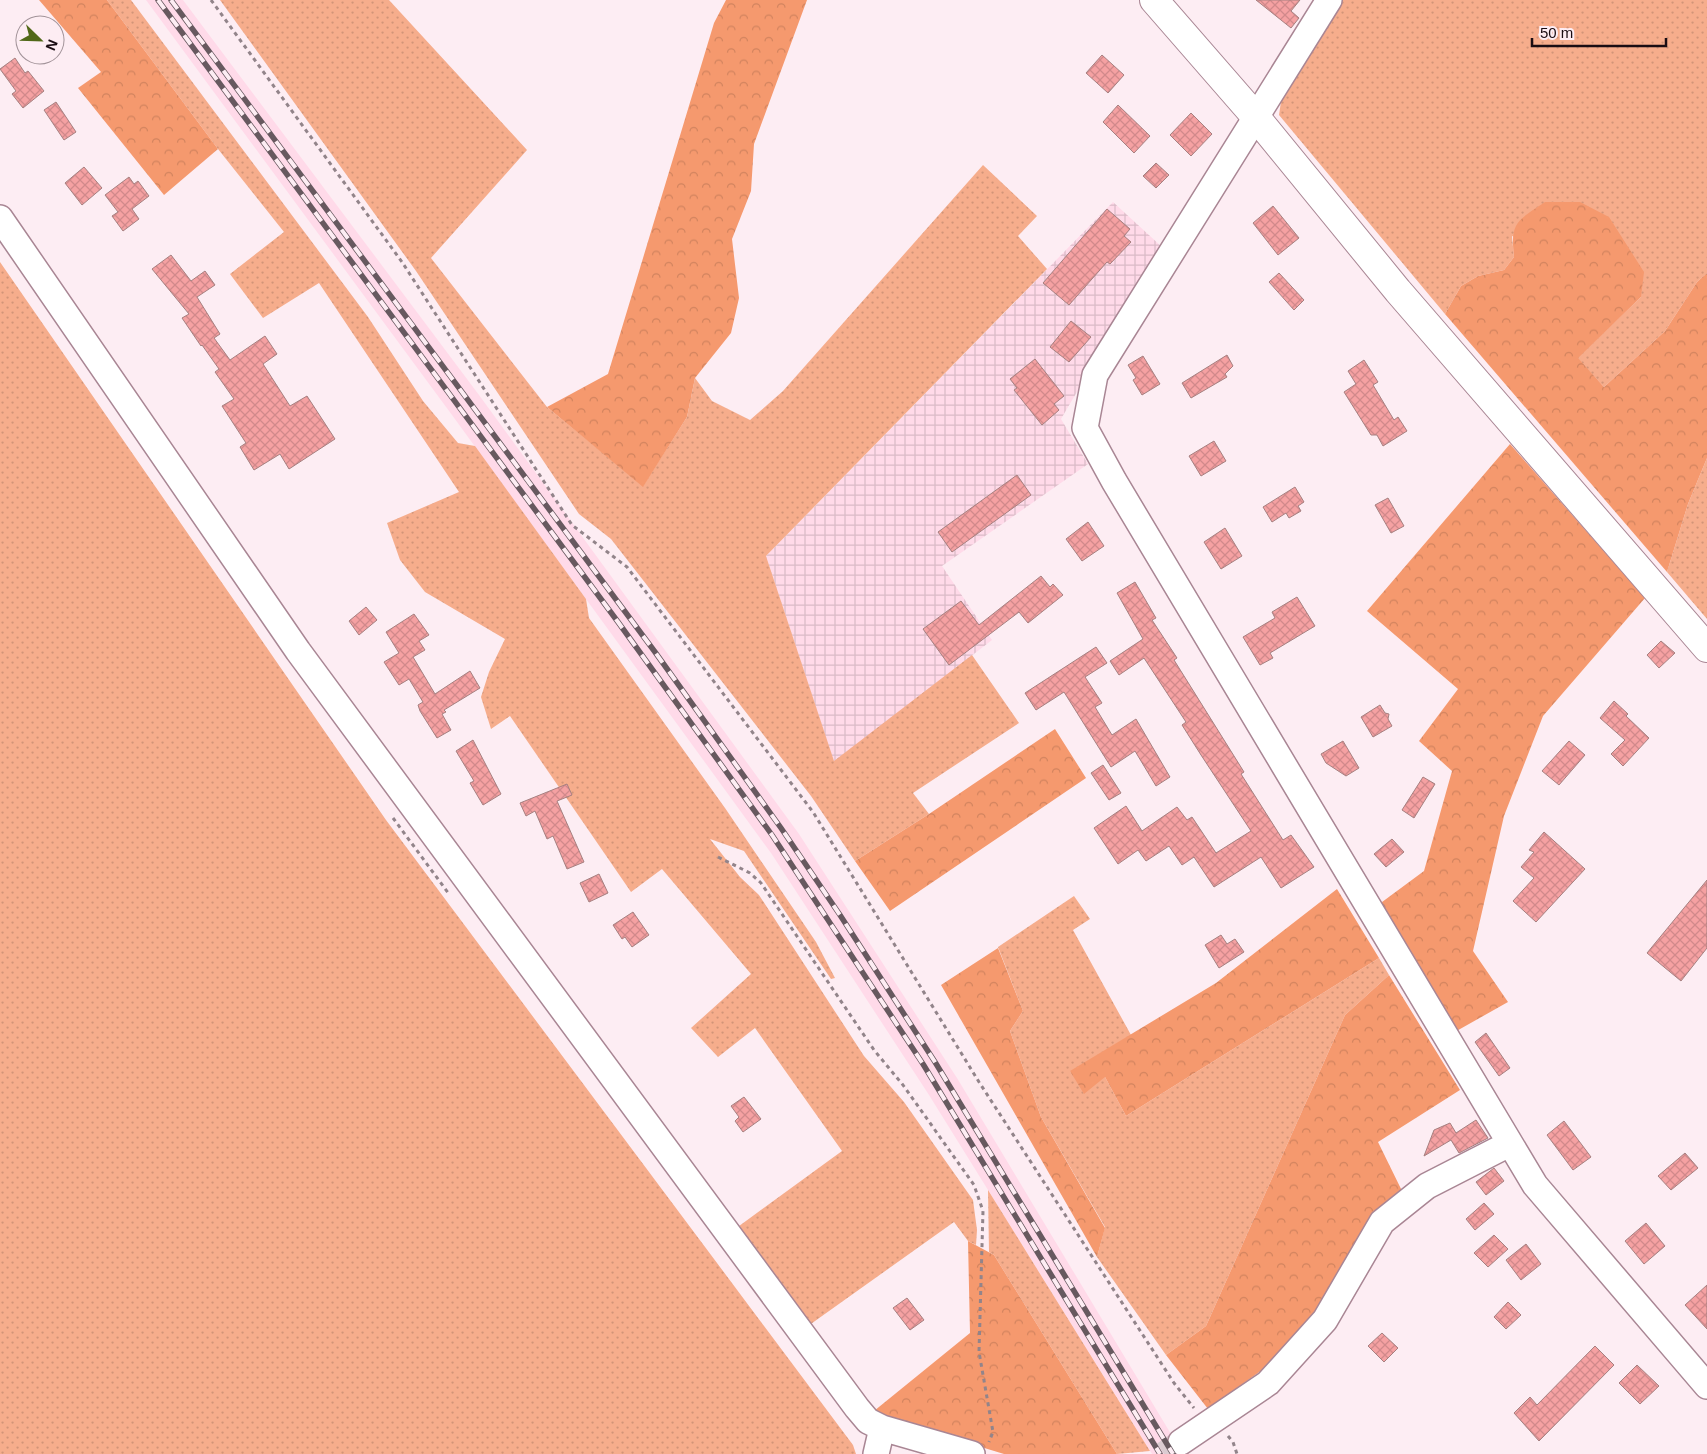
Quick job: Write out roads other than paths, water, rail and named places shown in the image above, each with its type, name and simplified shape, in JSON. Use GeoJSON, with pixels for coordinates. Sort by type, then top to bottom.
{"type":"FeatureCollection","features":[{"type":"Feature","properties":{"kind":"main road"},"geometry":{"type":"LineString","coordinates":[[1154,0],[1255,116],[1398,291],[1707,648]]}},
{"type":"Feature","properties":{"kind":"street"},"geometry":{"type":"LineString","coordinates":[[1329,0],[1255,116],[1096,375],[1085,428],[1114,482],[1535,1185],[1707,1386]]}},
{"type":"Feature","properties":{"kind":"street"},"geometry":{"type":"LineString","coordinates":[[0,218],[298,651],[803,1337],[862,1414],[868,1421],[882,1428],[980,1450]]}},
{"type":"Feature","properties":{"kind":"street"},"geometry":{"type":"LineString","coordinates":[[1181,1442],[1268,1383],[1324,1320],[1382,1222],[1427,1186],[1509,1144]]}},
{"type":"Feature","properties":{"kind":"street"},"geometry":{"type":"LineString","coordinates":[[876,1454],[882,1428]]}},
{"type":"Feature","properties":{"kind":"tunnel"},"geometry":{"type":"LineString","coordinates":[[1164,1454],[1181,1442]]}},
{"type":"Feature","properties":{"kind":"railway"},"geometry":{"type":"LineString","coordinates":[[158,0],[618,622],[772,835],[923,1064],[1160,1454]]}},
{"type":"Feature","properties":{"kind":"railway"},"geometry":{"type":"LineString","coordinates":[[171,0],[655,652],[781,828],[935,1062],[1173,1454]]}}]}
